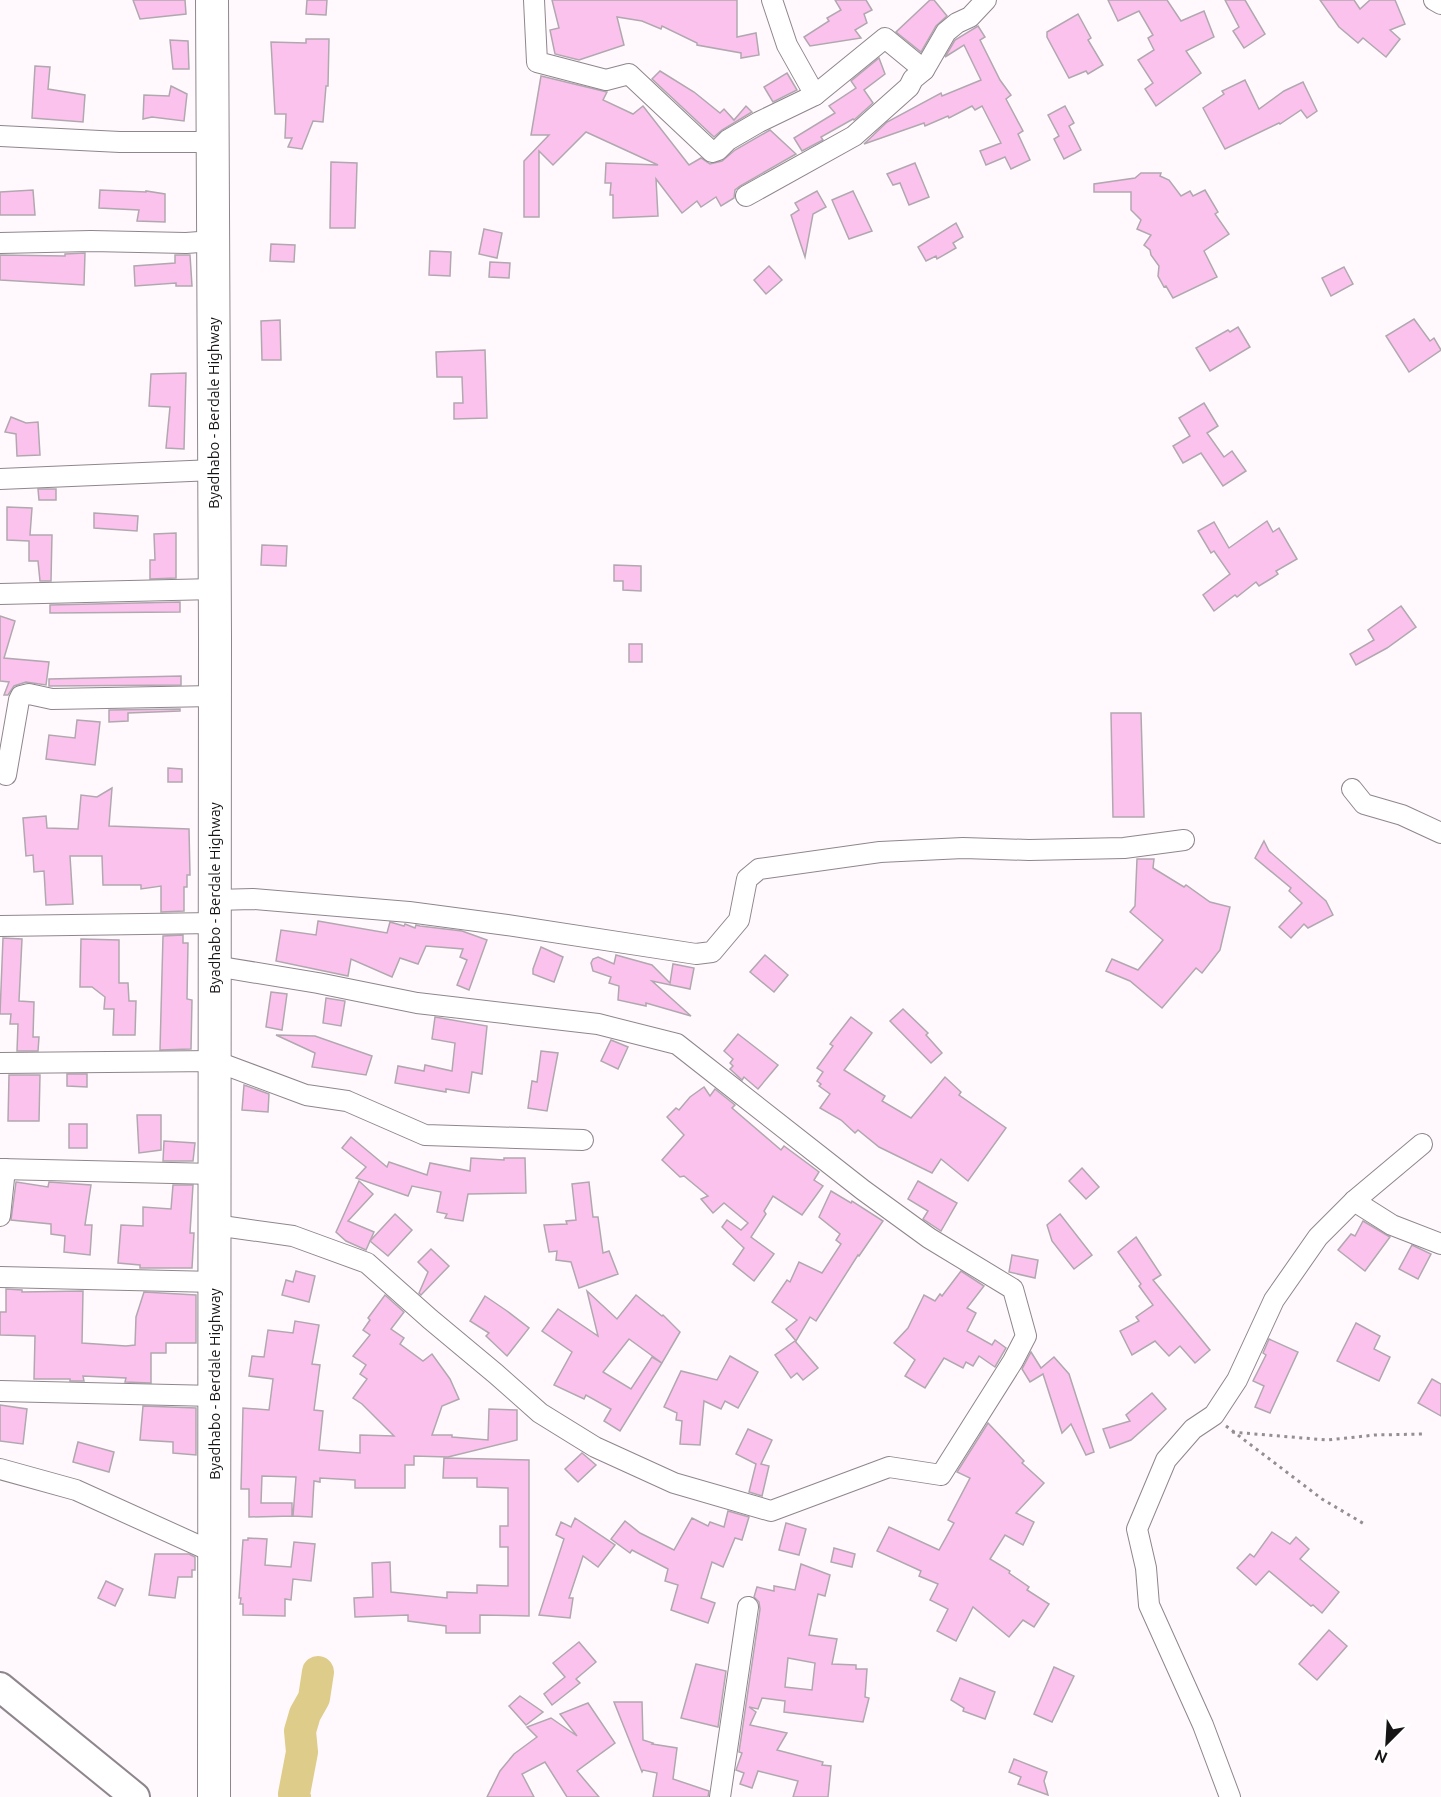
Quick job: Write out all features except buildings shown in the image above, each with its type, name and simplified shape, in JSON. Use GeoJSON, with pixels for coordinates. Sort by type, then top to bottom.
{"type":"FeatureCollection","features":[{"type":"Feature","properties":{"kind":"main road","name":"Byadhabo - Berdale Highway"},"geometry":{"type":"LineString","coordinates":[[212,0],[215,589],[214,1797]]}},
{"type":"Feature","properties":{"kind":"street"},"geometry":{"type":"LineString","coordinates":[[534,0],[537,62],[606,80],[629,74],[712,152],[759,122],[815,95],[885,38],[924,70]]}},
{"type":"Feature","properties":{"kind":"street"},"geometry":{"type":"LineString","coordinates":[[772,0],[788,45],[815,95]]}},
{"type":"Feature","properties":{"kind":"street"},"geometry":{"type":"LineString","coordinates":[[746,196],[854,136],[909,87],[913,79],[924,70],[946,32],[969,17],[986,0]]}},
{"type":"Feature","properties":{"kind":"street"},"geometry":{"type":"LineString","coordinates":[[1434,0],[1441,4]]}},
{"type":"Feature","properties":{"kind":"street"},"geometry":{"type":"LineString","coordinates":[[0,136],[120,142],[213,142]]}},
{"type":"Feature","properties":{"kind":"street"},"geometry":{"type":"LineString","coordinates":[[0,243],[213,241]]}},
{"type":"Feature","properties":{"kind":"street"},"geometry":{"type":"LineString","coordinates":[[0,479],[214,470]]}},
{"type":"Feature","properties":{"kind":"street"},"geometry":{"type":"LineString","coordinates":[[0,594],[215,589]]}},
{"type":"Feature","properties":{"kind":"street"},"geometry":{"type":"LineString","coordinates":[[6,775],[21,696],[29,694],[52,699],[214,696]]}},
{"type":"Feature","properties":{"kind":"street"},"geometry":{"type":"LineString","coordinates":[[1352,789],[1364,804],[1402,815],[1441,834]]}},
{"type":"Feature","properties":{"kind":"street"},"geometry":{"type":"LineString","coordinates":[[0,926],[215,911],[253,899],[409,912],[507,924],[696,954],[712,952],[739,921],[747,879],[759,869],[880,852],[963,848],[1029,850],[1124,848],[1184,840]]}},
{"type":"Feature","properties":{"kind":"street"},"geometry":{"type":"LineString","coordinates":[[215,966],[318,983],[417,1004],[598,1024],[677,1044],[863,1190],[929,1238],[1013,1289],[1026,1336],[1013,1361],[941,1475],[889,1467],[771,1511],[674,1483],[595,1447],[540,1413],[367,1263],[293,1236],[215,1225]]}},
{"type":"Feature","properties":{"kind":"street"},"geometry":{"type":"LineString","coordinates":[[0,1063],[215,1062],[306,1095],[347,1101],[425,1135],[583,1140]]}},
{"type":"Feature","properties":{"kind":"street"},"geometry":{"type":"LineString","coordinates":[[1230,1797],[1203,1725],[1149,1605],[1146,1568],[1137,1528],[1166,1460],[1193,1429],[1214,1415],[1238,1380],[1274,1300],[1318,1237],[1354,1201],[1422,1144]]}},
{"type":"Feature","properties":{"kind":"street"},"geometry":{"type":"LineString","coordinates":[[0,1215],[2,1169],[215,1174]]}},
{"type":"Feature","properties":{"kind":"street"},"geometry":{"type":"LineString","coordinates":[[1354,1201],[1392,1225],[1441,1244]]}},
{"type":"Feature","properties":{"kind":"street"},"geometry":{"type":"LineString","coordinates":[[0,1277],[215,1282]]}},
{"type":"Feature","properties":{"kind":"street"},"geometry":{"type":"LineString","coordinates":[[0,1391],[215,1396]]}},
{"type":"Feature","properties":{"kind":"street"},"geometry":{"type":"LineString","coordinates":[[0,1469],[76,1490],[215,1553]]}},
{"type":"Feature","properties":{"kind":"street"},"geometry":{"type":"LineString","coordinates":[[720,1797],[748,1606]]}},
{"type":"Feature","properties":{"kind":"street"},"geometry":{"type":"LineString","coordinates":[[0,1687],[135,1797]]}},
{"type":"Feature","properties":{"kind":"path"},"geometry":{"type":"LineString","coordinates":[[1214,1415],[1232,1432],[1262,1452],[1322,1499],[1366,1525]]}},
{"type":"Feature","properties":{"kind":"path"},"geometry":{"type":"LineString","coordinates":[[1232,1432],[1327,1440],[1375,1435],[1424,1434]]}},
{"type":"Feature","properties":{"kind":"waterway"},"geometry":{"type":"LineString","coordinates":[[295,1797],[302,1752],[300,1731],[305,1714],[314,1698],[318,1672]]}}]}
